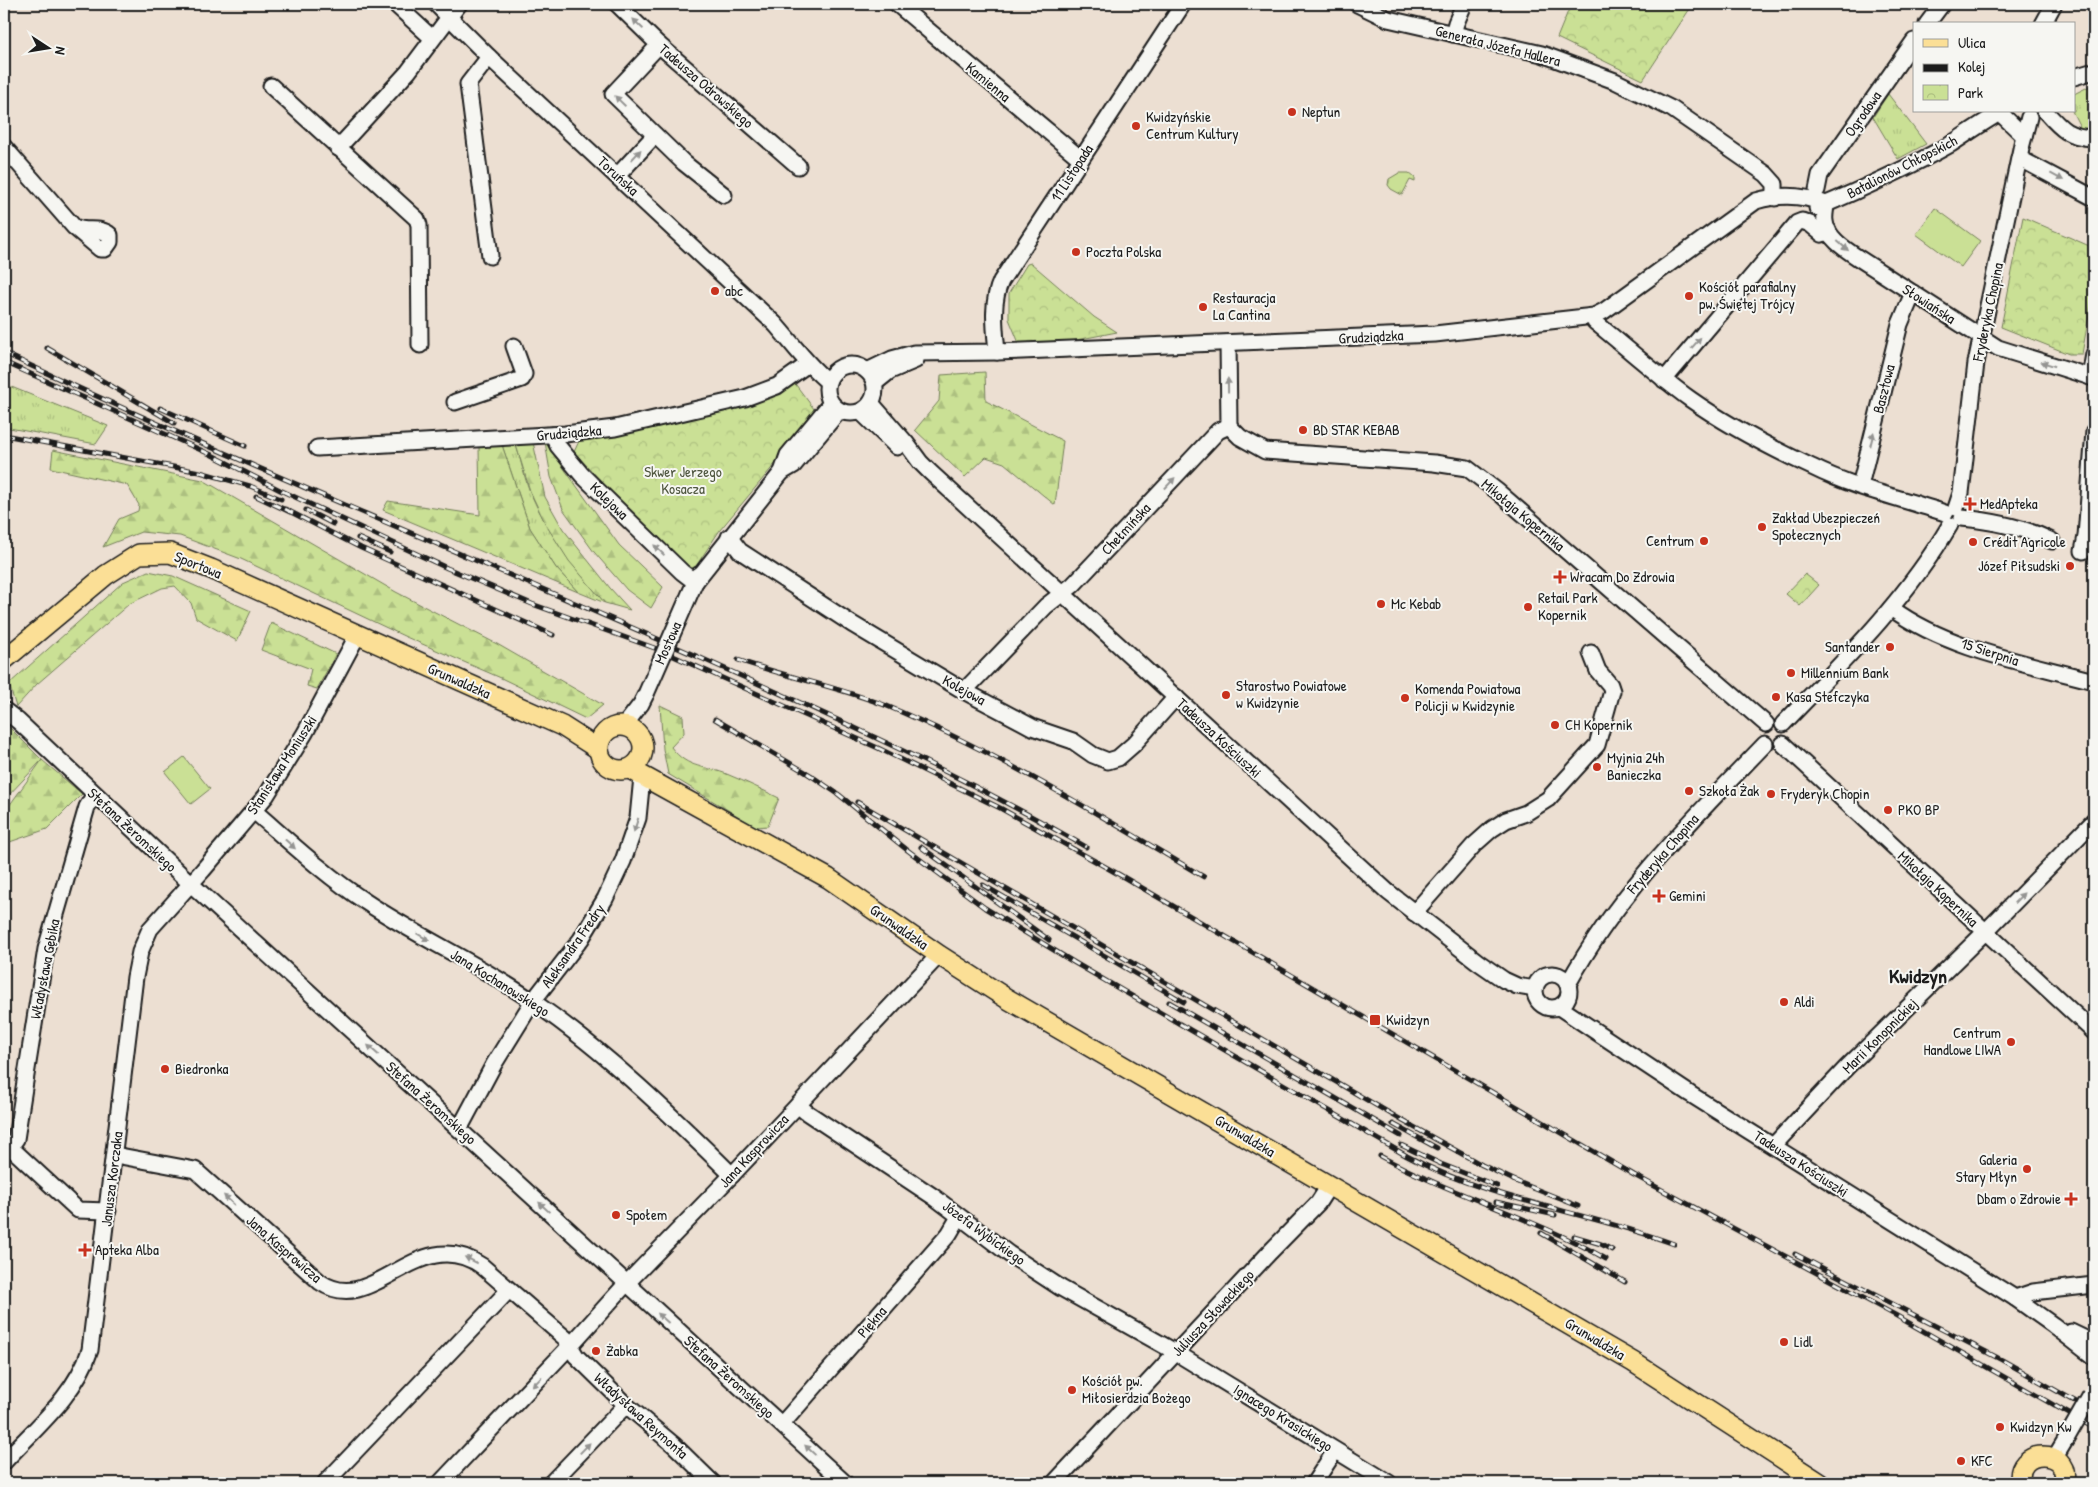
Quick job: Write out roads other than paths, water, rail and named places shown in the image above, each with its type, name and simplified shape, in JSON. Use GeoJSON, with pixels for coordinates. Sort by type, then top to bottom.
{"type":"FeatureCollection","features":[{"type":"Feature","properties":{"kind":"main road","name":"Sportowa"},"geometry":{"type":"LineString","coordinates":[[4,660],[106,574],[140,554],[156,552],[170,553],[190,560],[356,636]]}},
{"type":"Feature","properties":{"kind":"main road","name":"Grunwaldzka"},"geometry":{"type":"LineString","coordinates":[[356,636],[601,742]]}},
{"type":"Feature","properties":{"kind":"main road"},"geometry":{"type":"LineString","coordinates":[[616,726],[629,728],[643,742],[638,768],[622,771],[613,769],[605,764],[600,757],[601,742],[616,726]]}},
{"type":"Feature","properties":{"kind":"main road","name":"Grunwaldzka"},"geometry":{"type":"LineString","coordinates":[[638,768],[670,789],[828,878],[939,955],[1006,998],[1495,1280],[1633,1362],[1820,1483]]}},
{"type":"Feature","properties":{"kind":"main road"},"geometry":{"type":"LineString","coordinates":[[2017,1482],[2022,1469],[2032,1458],[2040,1456],[2054,1459],[2062,1467],[2064,1483]]}},
{"type":"Feature","properties":{"kind":"street"},"geometry":{"type":"LineString","coordinates":[[395,4],[432,38]]}},
{"type":"Feature","properties":{"kind":"street","name":"Toruńska"},"geometry":{"type":"LineString","coordinates":[[436,4],[489,57],[618,175],[775,324],[808,364],[831,377]]}},
{"type":"Feature","properties":{"kind":"street"},"geometry":{"type":"LineString","coordinates":[[338,148],[408,72],[459,4]]}},
{"type":"Feature","properties":{"kind":"street","name":"Tadeusza Odrowskiego"},"geometry":{"type":"LineString","coordinates":[[617,4],[659,45],[798,166]]}},
{"type":"Feature","properties":{"kind":"street","name":"Kamienna"},"geometry":{"type":"LineString","coordinates":[[897,4],[1081,159]]}},
{"type":"Feature","properties":{"kind":"street","name":"11 Listopada"},"geometry":{"type":"LineString","coordinates":[[997,352],[996,290],[1183,4]]}},
{"type":"Feature","properties":{"kind":"street","name":"Generała Józefa Hallera"},"geometry":{"type":"LineString","coordinates":[[1357,4],[1388,19],[1542,54],[1645,94],[1685,118],[1766,174],[1775,184],[1775,198]]}},
{"type":"Feature","properties":{"kind":"street"},"geometry":{"type":"LineString","coordinates":[[1454,34],[1456,23],[1464,4]]}},
{"type":"Feature","properties":{"kind":"street"},"geometry":{"type":"LineString","coordinates":[[1928,22],[1942,4]]}},
{"type":"Feature","properties":{"kind":"street","name":"Ogrodowa"},"geometry":{"type":"LineString","coordinates":[[1817,190],[1820,176],[1913,42]]}},
{"type":"Feature","properties":{"kind":"street"},"geometry":{"type":"LineString","coordinates":[[659,45],[613,94],[684,163],[724,194]]}},
{"type":"Feature","properties":{"kind":"street"},"geometry":{"type":"LineString","coordinates":[[489,57],[468,84],[490,256]]}},
{"type":"Feature","properties":{"kind":"street"},"geometry":{"type":"LineString","coordinates":[[2076,76],[2094,71]]}},
{"type":"Feature","properties":{"kind":"street"},"geometry":{"type":"LineString","coordinates":[[271,86],[417,219],[419,225],[420,345]]}},
{"type":"Feature","properties":{"kind":"street"},"geometry":{"type":"LineString","coordinates":[[2001,112],[2024,136]]}},
{"type":"Feature","properties":{"kind":"street","name":"Batalionów Chłopskich"},"geometry":{"type":"LineString","coordinates":[[1826,204],[1908,166],[1950,144],[2001,112]]}},
{"type":"Feature","properties":{"kind":"street"},"geometry":{"type":"LineString","coordinates":[[2046,112],[2063,131],[2078,137],[2094,138]]}},
{"type":"Feature","properties":{"kind":"street","name":"Fryderyka Chopina"},"geometry":{"type":"LineString","coordinates":[[1783,724],[1858,647],[1891,608],[1936,548],[1953,516],[1961,493],[1976,363],[2030,113]]}},
{"type":"Feature","properties":{"kind":"street"},"geometry":{"type":"LineString","coordinates":[[618,175],[655,135]]}},
{"type":"Feature","properties":{"kind":"street"},"geometry":{"type":"LineString","coordinates":[[4,147],[74,227]]}},
{"type":"Feature","properties":{"kind":"street"},"geometry":{"type":"LineString","coordinates":[[2019,158],[2094,198]]}},
{"type":"Feature","properties":{"kind":"street","name":"Grudziądzka"},"geometry":{"type":"LineString","coordinates":[[871,377],[902,355],[1435,334],[1594,316],[1604,312],[1756,201],[1768,197],[1775,198]]}},
{"type":"Feature","properties":{"kind":"street"},"geometry":{"type":"LineString","coordinates":[[1664,380],[1797,222],[1802,221],[1810,224],[1822,234],[1828,230],[1824,222],[1826,204],[1814,199],[1798,197],[1775,198]]}},
{"type":"Feature","properties":{"kind":"street","name":"Słowiańska"},"geometry":{"type":"LineString","coordinates":[[1828,230],[1839,244],[1848,251],[1998,348],[2092,378]]}},
{"type":"Feature","properties":{"kind":"street","name":"Basztowa"},"geometry":{"type":"LineString","coordinates":[[1860,486],[1900,324],[1913,293]]}},
{"type":"Feature","properties":{"kind":"street"},"geometry":{"type":"LineString","coordinates":[[1594,316],[1596,322],[1664,380],[1692,400],[1760,440],[1813,468],[1860,486],[1953,516],[1986,520],[2039,534],[2052,541]]}},
{"type":"Feature","properties":{"kind":"street"},"geometry":{"type":"LineString","coordinates":[[1228,343],[1229,426]]}},
{"type":"Feature","properties":{"kind":"street"},"geometry":{"type":"LineString","coordinates":[[455,402],[522,378],[524,374],[514,346]]}},
{"type":"Feature","properties":{"kind":"street","name":"Toruńska"},"geometry":{"type":"LineString","coordinates":[[798,350],[831,377]]}},
{"type":"Feature","properties":{"kind":"street"},"geometry":{"type":"LineString","coordinates":[[2092,378],[2094,354]]}},
{"type":"Feature","properties":{"kind":"street","name":"Grudziądzka"},"geometry":{"type":"LineString","coordinates":[[318,448],[553,435],[615,428],[745,398],[776,386],[808,364]]}},
{"type":"Feature","properties":{"kind":"street"},"geometry":{"type":"LineString","coordinates":[[854,365],[871,377],[876,390],[866,407],[854,414],[835,407],[828,396],[831,377],[840,367],[854,365]]}},
{"type":"Feature","properties":{"kind":"street","name":"Mostowa"},"geometry":{"type":"LineString","coordinates":[[695,582],[782,472],[794,465],[835,407]]}},
{"type":"Feature","properties":{"kind":"street","name":"Tadeusza Kościuszki"},"geometry":{"type":"LineString","coordinates":[[866,407],[901,451],[920,462],[1176,698],[1414,913],[1504,980],[1517,986],[1535,989]]}},
{"type":"Feature","properties":{"kind":"street","name":"Chełmińska"},"geometry":{"type":"LineString","coordinates":[[964,690],[1046,606],[1073,585],[1218,431],[1229,426]]}},
{"type":"Feature","properties":{"kind":"street","name":"Mikołaja Kopernika"},"geometry":{"type":"LineString","coordinates":[[1229,426],[1240,437],[1265,451],[1434,463],[1467,468],[1490,485],[1766,724]]}},
{"type":"Feature","properties":{"kind":"street"},"geometry":{"type":"LineString","coordinates":[[2083,550],[2086,536],[2094,432]]}},
{"type":"Feature","properties":{"kind":"street","name":"Kolejowa"},"geometry":{"type":"LineString","coordinates":[[553,435],[558,446],[582,475],[682,572],[695,582]]}},
{"type":"Feature","properties":{"kind":"street","name":"Kolejowa"},"geometry":{"type":"LineString","coordinates":[[729,537],[746,556],[852,624],[964,690],[1032,727],[1073,741],[1093,755],[1108,760],[1118,758],[1134,744],[1176,698]]}},
{"type":"Feature","properties":{"kind":"street","name":"Mostowa"},"geometry":{"type":"LineString","coordinates":[[629,728],[701,568],[719,542],[729,537]]}},
{"type":"Feature","properties":{"kind":"street"},"geometry":{"type":"LineString","coordinates":[[713,561],[746,556]]}},
{"type":"Feature","properties":{"kind":"street","name":"15 Sierpnia"},"geometry":{"type":"LineString","coordinates":[[1891,608],[1903,617],[1970,646],[2012,660],[2094,680]]}},
{"type":"Feature","properties":{"kind":"street","name":"Stanisława Moniuszki"},"geometry":{"type":"LineString","coordinates":[[191,884],[254,811],[305,733],[356,636]]}},
{"type":"Feature","properties":{"kind":"street"},"geometry":{"type":"LineString","coordinates":[[1414,913],[1458,862],[1480,840],[1506,820],[1526,813],[1548,798],[1598,746],[1612,691],[1598,671],[1590,653]]}},
{"type":"Feature","properties":{"kind":"street","name":"Stefana Żeromskiego"},"geometry":{"type":"LineString","coordinates":[[4,698],[18,721]]}},
{"type":"Feature","properties":{"kind":"street","name":"Stefana Żeromskiego"},"geometry":{"type":"LineString","coordinates":[[4,710],[626,1284],[845,1483]]}},
{"type":"Feature","properties":{"kind":"street"},"geometry":{"type":"LineString","coordinates":[[1774,721],[1783,724],[1788,734],[1783,744],[1774,748],[1765,744],[1761,734],[1766,724],[1774,721]]}},
{"type":"Feature","properties":{"kind":"street","name":"Fryderyka Chopina"},"geometry":{"type":"LineString","coordinates":[[1563,991],[1588,948],[1655,859],[1765,744]]}},
{"type":"Feature","properties":{"kind":"street","name":"Mikołaja Kopernika"},"geometry":{"type":"LineString","coordinates":[[1783,744],[2094,1032]]}},
{"type":"Feature","properties":{"kind":"street","name":"Aleksandra Fredry"},"geometry":{"type":"LineString","coordinates":[[458,1128],[494,1064],[533,1001],[581,939],[624,862],[638,818],[638,768]]}},
{"type":"Feature","properties":{"kind":"street","name":"Władysława Gębika"},"geometry":{"type":"LineString","coordinates":[[94,795],[87,807],[46,949],[16,1140],[7,1144],[78,1210],[108,1211]]}},
{"type":"Feature","properties":{"kind":"street","name":"Jana Kochanowskiego"},"geometry":{"type":"LineString","coordinates":[[254,811],[316,866],[366,903],[533,1001],[604,1055],[666,1110],[732,1175]]}},
{"type":"Feature","properties":{"kind":"street","name":"Marii Konopnickiej"},"geometry":{"type":"LineString","coordinates":[[1774,1145],[1847,1067],[1985,932],[2094,821]]}},
{"type":"Feature","properties":{"kind":"street","name":"Janusza Korczaka"},"geometry":{"type":"LineString","coordinates":[[4,1462],[69,1392],[84,1366],[93,1338],[135,977],[140,952],[150,929],[191,884]]}},
{"type":"Feature","properties":{"kind":"street","name":"Jana Kasprowicza"},"geometry":{"type":"LineString","coordinates":[[440,1483],[626,1284],[732,1175],[939,955]]}},
{"type":"Feature","properties":{"kind":"street"},"geometry":{"type":"LineString","coordinates":[[1550,974],[1563,991],[1552,1008],[1539,1002],[1535,989],[1543,977],[1550,974]]}},
{"type":"Feature","properties":{"kind":"street","name":"Tadeusza Kościuszki"},"geometry":{"type":"LineString","coordinates":[[1563,991],[1590,1026],[1690,1094],[2015,1298],[2094,1356]]}},
{"type":"Feature","properties":{"kind":"street","name":"Józefa Wybickiego"},"geometry":{"type":"LineString","coordinates":[[798,1104],[806,1112],[934,1197],[959,1217],[1061,1288],[1177,1352]]}},
{"type":"Feature","properties":{"kind":"street","name":"Jana Kasprowicza"},"geometry":{"type":"LineString","coordinates":[[115,1155],[195,1170],[320,1282],[332,1288],[347,1291],[364,1288],[400,1268],[427,1256],[444,1253],[456,1254],[472,1259],[566,1338],[570,1346]]}},
{"type":"Feature","properties":{"kind":"street","name":"Juliusza Słowackiego"},"geometry":{"type":"LineString","coordinates":[[1054,1483],[1318,1203],[1329,1186]]}},
{"type":"Feature","properties":{"kind":"street","name":"Piękna"},"geometry":{"type":"LineString","coordinates":[[782,1424],[949,1234],[959,1217]]}},
{"type":"Feature","properties":{"kind":"street"},"geometry":{"type":"LineString","coordinates":[[2015,1298],[2033,1292],[2094,1285]]}},
{"type":"Feature","properties":{"kind":"street"},"geometry":{"type":"LineString","coordinates":[[326,1483],[509,1290]]}},
{"type":"Feature","properties":{"kind":"street","name":"Tadeusza Kościuszki"},"geometry":{"type":"LineString","coordinates":[[2053,1325],[2094,1343]]}},
{"type":"Feature","properties":{"kind":"street","name":"Władysława Reymonta"},"geometry":{"type":"LineString","coordinates":[[570,1346],[576,1356],[626,1405],[674,1445],[713,1483]]}},
{"type":"Feature","properties":{"kind":"street","name":"Ignacego Krasickiego"},"geometry":{"type":"LineString","coordinates":[[1177,1352],[1389,1483]]}},
{"type":"Feature","properties":{"kind":"street"},"geometry":{"type":"LineString","coordinates":[[2094,1356],[2094,1362]]}},
{"type":"Feature","properties":{"kind":"street"},"geometry":{"type":"LineString","coordinates":[[2054,1459],[2093,1392]]}},
{"type":"Feature","properties":{"kind":"street"},"geometry":{"type":"LineString","coordinates":[[551,1483],[626,1405]]}},
{"type":"Feature","properties":{"kind":"street"},"geometry":{"type":"LineString","coordinates":[[1314,1483],[1335,1451]]}},
{"type":"Feature","properties":{"kind":"railway"},"geometry":{"type":"LineString","coordinates":[[47,348],[174,423]]}},
{"type":"Feature","properties":{"kind":"railway"},"geometry":{"type":"LineString","coordinates":[[4,353],[175,431],[608,617],[794,700],[990,794],[1086,847]]}},
{"type":"Feature","properties":{"kind":"railway"},"geometry":{"type":"LineString","coordinates":[[4,362],[212,455],[280,490],[447,568],[532,604],[660,650],[878,748],[1000,808],[1120,875],[1634,1175],[1895,1315],[2094,1428]]}},
{"type":"Feature","properties":{"kind":"railway"},"geometry":{"type":"LineString","coordinates":[[160,408],[245,446]]}},
{"type":"Feature","properties":{"kind":"railway"},"geometry":{"type":"LineString","coordinates":[[4,435],[200,472],[250,486],[281,499]]}},
{"type":"Feature","properties":{"kind":"railway"},"geometry":{"type":"LineString","coordinates":[[256,496],[290,512]]}},
{"type":"Feature","properties":{"kind":"railway"},"geometry":{"type":"LineString","coordinates":[[285,509],[361,548],[553,635]]}},
{"type":"Feature","properties":{"kind":"railway"},"geometry":{"type":"LineString","coordinates":[[306,510],[333,524]]}},
{"type":"Feature","properties":{"kind":"railway"},"geometry":{"type":"LineString","coordinates":[[358,538],[390,552]]}},
{"type":"Feature","properties":{"kind":"railway"},"geometry":{"type":"LineString","coordinates":[[738,660],[869,699],[928,724],[1048,786],[1204,877]]}},
{"type":"Feature","properties":{"kind":"railway"},"geometry":{"type":"LineString","coordinates":[[715,719],[812,776]]}},
{"type":"Feature","properties":{"kind":"railway"},"geometry":{"type":"LineString","coordinates":[[807,773],[838,794],[906,849],[985,908],[1075,963],[1407,1156],[1471,1184],[1674,1244]]}},
{"type":"Feature","properties":{"kind":"railway"},"geometry":{"type":"LineString","coordinates":[[857,802],[1403,1121],[1482,1165],[1518,1182]]}},
{"type":"Feature","properties":{"kind":"railway"},"geometry":{"type":"LineString","coordinates":[[921,847],[1049,940]]}},
{"type":"Feature","properties":{"kind":"railway"},"geometry":{"type":"LineString","coordinates":[[983,885],[1184,1002]]}},
{"type":"Feature","properties":{"kind":"railway"},"geometry":{"type":"LineString","coordinates":[[1169,1002],[1401,1136]]}},
{"type":"Feature","properties":{"kind":"railway"},"geometry":{"type":"LineString","coordinates":[[1393,1124],[1437,1148]]}},
{"type":"Feature","properties":{"kind":"railway"},"geometry":{"type":"LineString","coordinates":[[1401,1145],[1441,1164],[1497,1186]]}},
{"type":"Feature","properties":{"kind":"railway"},"geometry":{"type":"LineString","coordinates":[[1380,1156],[1436,1183],[1551,1231],[1606,1259]]}},
{"type":"Feature","properties":{"kind":"railway"},"geometry":{"type":"LineString","coordinates":[[1513,1180],[1578,1206]]}},
{"type":"Feature","properties":{"kind":"railway"},"geometry":{"type":"LineString","coordinates":[[1496,1202],[1555,1215]]}},
{"type":"Feature","properties":{"kind":"railway"},"geometry":{"type":"LineString","coordinates":[[1541,1233],[1625,1282]]}},
{"type":"Feature","properties":{"kind":"railway"},"geometry":{"type":"LineString","coordinates":[[1574,1236],[1601,1244],[1612,1250]]}},
{"type":"Feature","properties":{"kind":"railway"},"geometry":{"type":"LineString","coordinates":[[1795,1254],[2002,1360],[2094,1412]]}},
{"type":"Feature","properties":{"kind":"place","name":"Neptun"},"geometry":{"type":"Point","coordinates":[1292,112]}},
{"type":"Feature","properties":{"kind":"place","name":"Kwidzyńskie Centrum Kultury"},"geometry":{"type":"Point","coordinates":[1136,126]}},
{"type":"Feature","properties":{"kind":"place","name":"Poczta Polska"},"geometry":{"type":"Point","coordinates":[1076,252]}},
{"type":"Feature","properties":{"kind":"place","name":"abc"},"geometry":{"type":"Point","coordinates":[715,291]}},
{"type":"Feature","properties":{"kind":"place","name":"Kościół parafialny pw. Świętej Trójcy"},"geometry":{"type":"Point","coordinates":[1689,296]}},
{"type":"Feature","properties":{"kind":"place","name":"Restauracja La Cantina"},"geometry":{"type":"Point","coordinates":[1203,307]}},
{"type":"Feature","properties":{"kind":"place","name":"BD STAR KEBAB"},"geometry":{"type":"Point","coordinates":[1303,430]}},
{"type":"Feature","properties":{"kind":"place","name":"MedApteka"},"geometry":{"type":"Point","coordinates":[1970,504]}},
{"type":"Feature","properties":{"kind":"place","name":"Zakład Ubezpieczeń Społecznych"},"geometry":{"type":"Point","coordinates":[1762,527]}},
{"type":"Feature","properties":{"kind":"place","name":"Centrum"},"geometry":{"type":"Point","coordinates":[1704,541]}},
{"type":"Feature","properties":{"kind":"place","name":"Crédit Agricole"},"geometry":{"type":"Point","coordinates":[1973,542]}},
{"type":"Feature","properties":{"kind":"place","name":"Józef Piłsudski"},"geometry":{"type":"Point","coordinates":[2070,566]}},
{"type":"Feature","properties":{"kind":"place","name":"Wracam Do Zdrowia"},"geometry":{"type":"Point","coordinates":[1560,577]}},
{"type":"Feature","properties":{"kind":"place","name":"Mc Kebab"},"geometry":{"type":"Point","coordinates":[1381,604]}},
{"type":"Feature","properties":{"kind":"place","name":"Retail Park Kopernik"},"geometry":{"type":"Point","coordinates":[1528,607]}},
{"type":"Feature","properties":{"kind":"place","name":"Santander"},"geometry":{"type":"Point","coordinates":[1890,647]}},
{"type":"Feature","properties":{"kind":"place","name":"Millennium Bank"},"geometry":{"type":"Point","coordinates":[1791,673]}},
{"type":"Feature","properties":{"kind":"place","name":"Starostwo Powiatowe w Kwidzynie"},"geometry":{"type":"Point","coordinates":[1226,695]}},
{"type":"Feature","properties":{"kind":"place","name":"Kasa Stefczyka"},"geometry":{"type":"Point","coordinates":[1776,697]}},
{"type":"Feature","properties":{"kind":"place","name":"Komenda Powiatowa Policji w Kwidzynie"},"geometry":{"type":"Point","coordinates":[1405,698]}},
{"type":"Feature","properties":{"kind":"place","name":"CH Kopernik"},"geometry":{"type":"Point","coordinates":[1555,725]}},
{"type":"Feature","properties":{"kind":"place","name":"Myjnia 24h Banieczka"},"geometry":{"type":"Point","coordinates":[1597,767]}},
{"type":"Feature","properties":{"kind":"place","name":"Szkoła Żak"},"geometry":{"type":"Point","coordinates":[1689,791]}},
{"type":"Feature","properties":{"kind":"place","name":"Fryderyk Chopin"},"geometry":{"type":"Point","coordinates":[1771,794]}},
{"type":"Feature","properties":{"kind":"place","name":"PKO BP"},"geometry":{"type":"Point","coordinates":[1888,810]}},
{"type":"Feature","properties":{"kind":"place","name":"Gemini"},"geometry":{"type":"Point","coordinates":[1659,896]}},
{"type":"Feature","properties":{"kind":"place","name":"Aldi"},"geometry":{"type":"Point","coordinates":[1784,1002]}},
{"type":"Feature","properties":{"kind":"place","name":"Kwidzyn"},"geometry":{"type":"Point","coordinates":[1375,1020]}},
{"type":"Feature","properties":{"kind":"place","name":"Centrum Handlowe LIWA"},"geometry":{"type":"Point","coordinates":[2011,1042]}},
{"type":"Feature","properties":{"kind":"place","name":"Biedronka"},"geometry":{"type":"Point","coordinates":[165,1069]}},
{"type":"Feature","properties":{"kind":"place","name":"Galeria Stary Młyn"},"geometry":{"type":"Point","coordinates":[2027,1169]}},
{"type":"Feature","properties":{"kind":"place","name":"Dbam o Zdrowie"},"geometry":{"type":"Point","coordinates":[2071,1199]}},
{"type":"Feature","properties":{"kind":"place","name":"Społem"},"geometry":{"type":"Point","coordinates":[616,1215]}},
{"type":"Feature","properties":{"kind":"place","name":"Apteka Alba"},"geometry":{"type":"Point","coordinates":[85,1250]}},
{"type":"Feature","properties":{"kind":"place","name":"Lidl"},"geometry":{"type":"Point","coordinates":[1784,1342]}},
{"type":"Feature","properties":{"kind":"place","name":"Żabka"},"geometry":{"type":"Point","coordinates":[596,1351]}},
{"type":"Feature","properties":{"kind":"place","name":"Kościół pw. Miłosierdzia Bożego"},"geometry":{"type":"Point","coordinates":[1072,1390]}},
{"type":"Feature","properties":{"kind":"place","name":"Kwidzyn Kw"},"geometry":{"type":"Point","coordinates":[2000,1427]}},
{"type":"Feature","properties":{"kind":"place","name":"KFC"},"geometry":{"type":"Point","coordinates":[1961,1461]}},
{"type":"Feature","properties":{"kind":"district","name":"Kwidzyn"},"geometry":{"type":"Point","coordinates":[1918,976]}},
{"type":"Feature","properties":{"kind":"park label","name":"Skwer Jerzego Kosacza"},"geometry":{"type":"Point","coordinates":[683,480]}}]}
